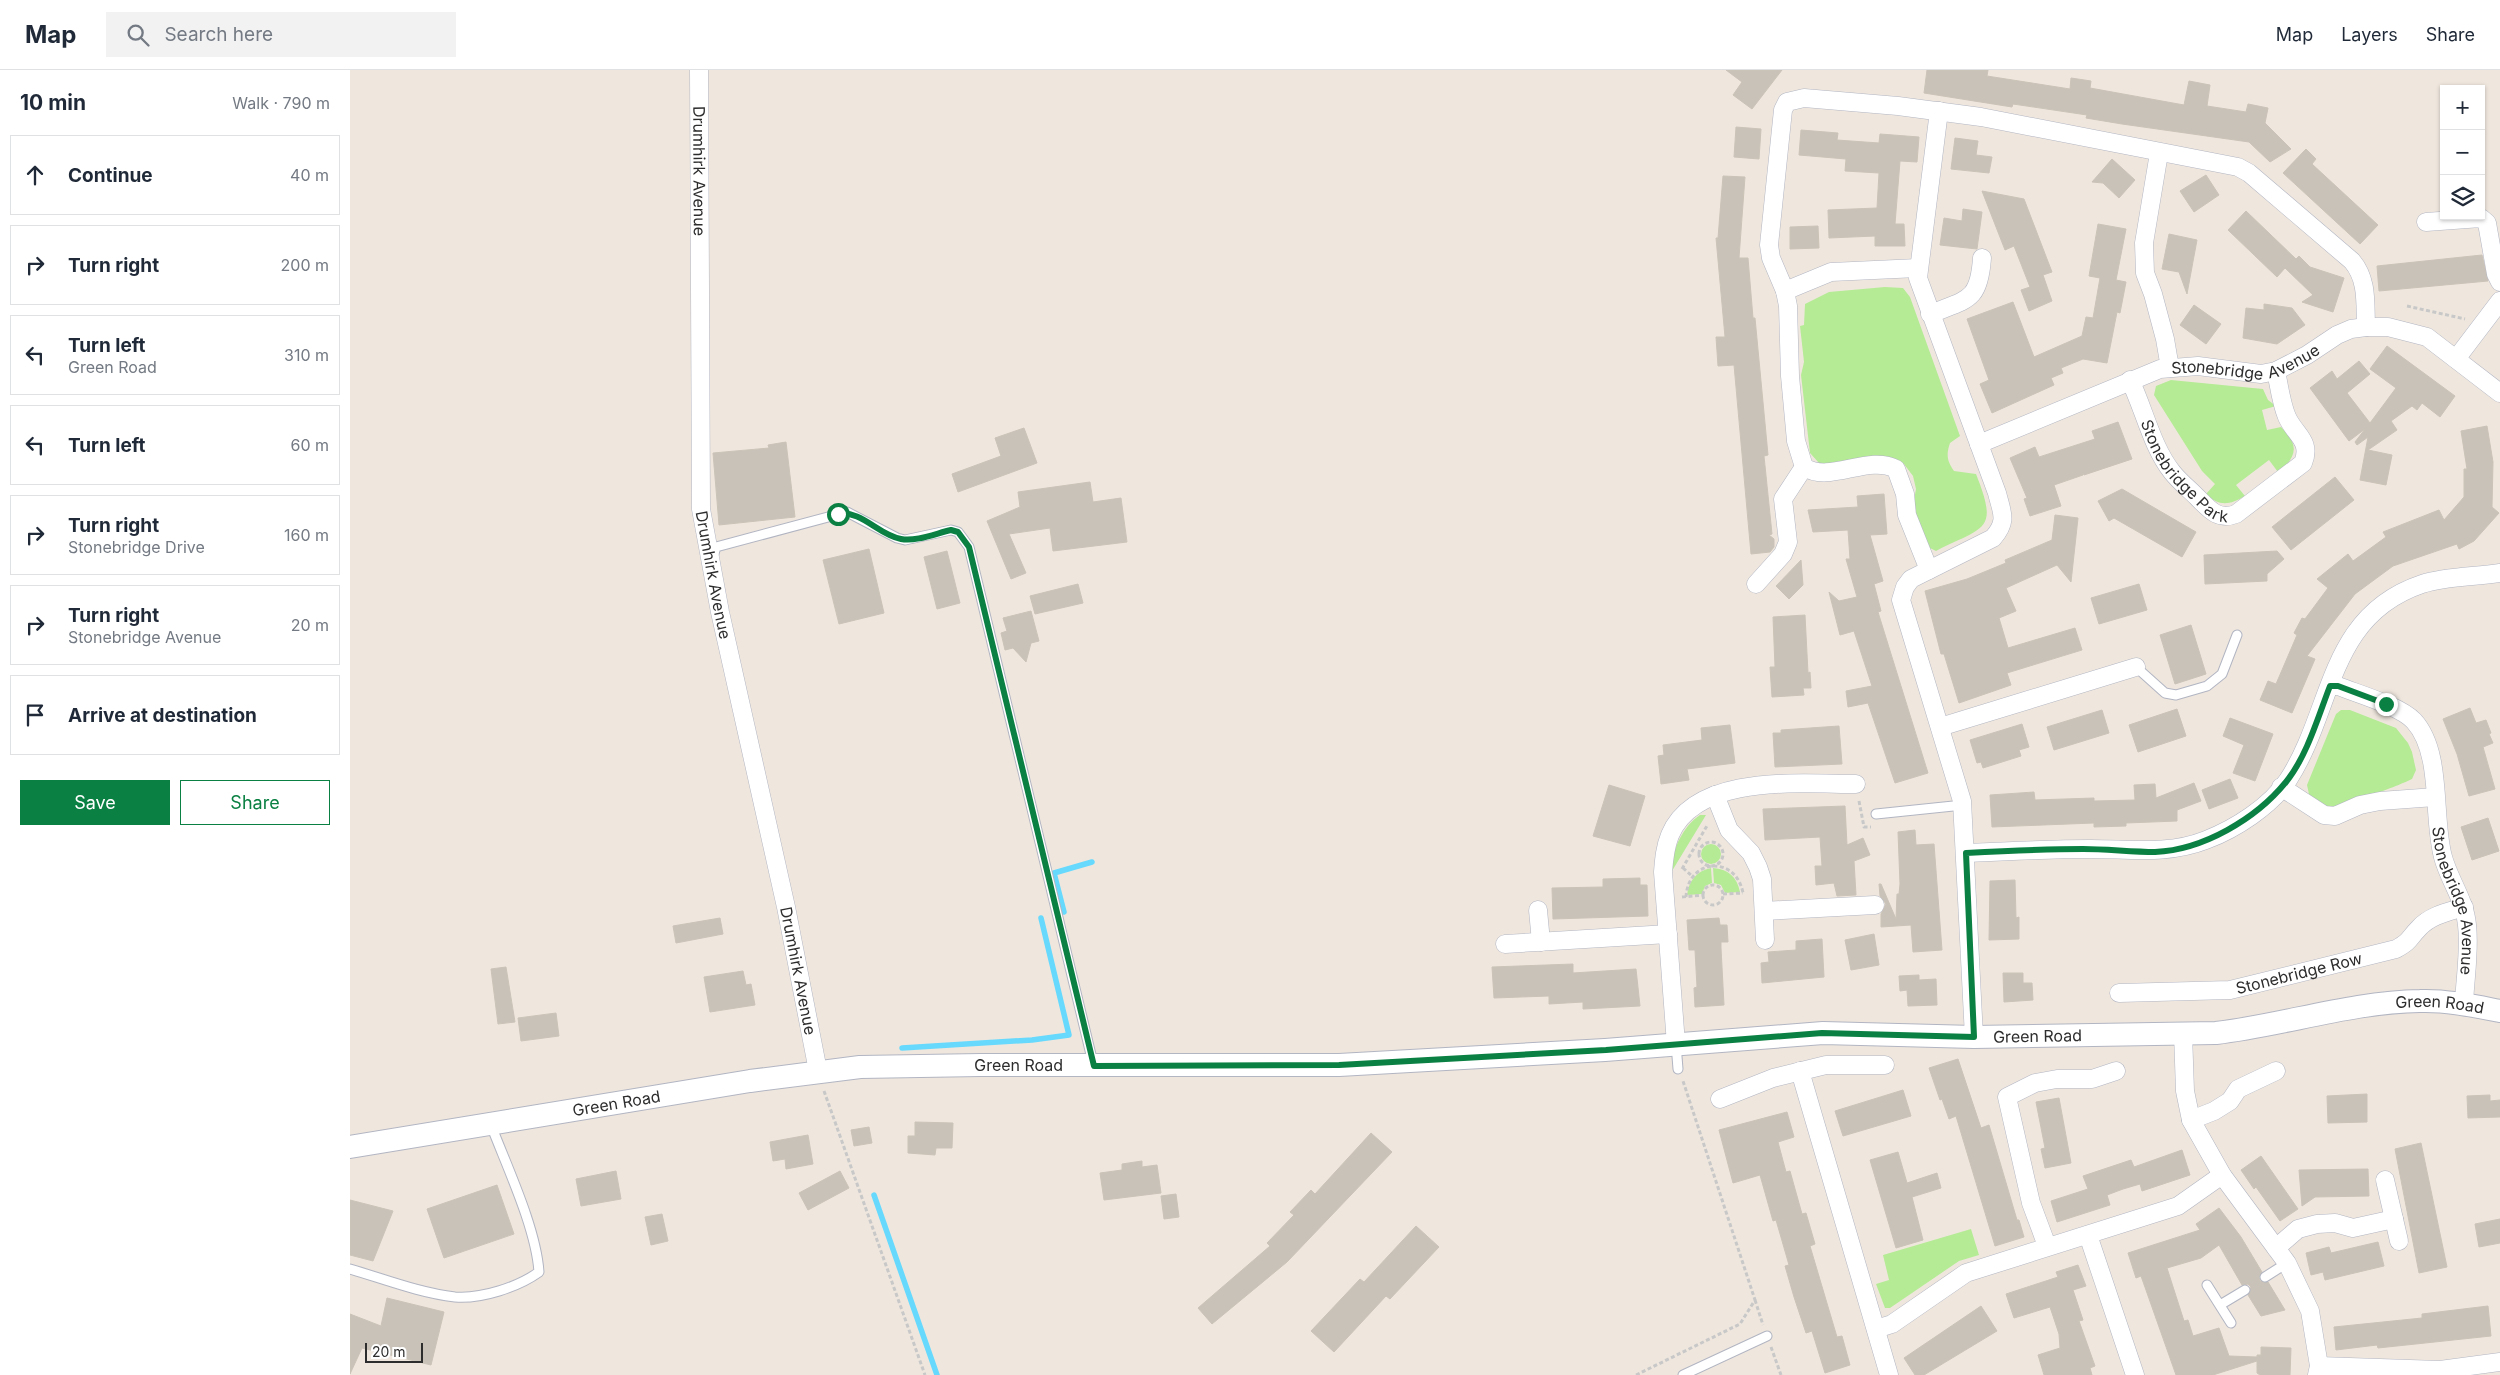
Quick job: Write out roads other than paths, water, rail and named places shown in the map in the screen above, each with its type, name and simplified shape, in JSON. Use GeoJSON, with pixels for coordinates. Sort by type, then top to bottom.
{"type":"FeatureCollection","features":[{"type":"Feature","properties":{"kind":"street","name":"Drumhirk Avenue"},"geometry":{"type":"LineString","coordinates":[[699,70],[701,509],[720,612],[786,907],[818,1071]]}},
{"type":"Feature","properties":{"kind":"street"},"geometry":{"type":"LineString","coordinates":[[1804,467],[1796,441],[1790,376],[1790,327],[1785,291],[1771,258],[1769,245],[1783,110],[1787,102],[1804,98],[1939,111],[1990,118],[2159,153],[2238,167],[2250,173],[2352,261],[2361,271],[2364,283],[2366,327]]}},
{"type":"Feature","properties":{"kind":"street"},"geometry":{"type":"LineString","coordinates":[[1939,111],[1918,278],[1997,493],[2003,518],[2002,528],[1993,538],[1911,579],[1905,587],[1901,600],[1963,805],[1974,1037]]}},
{"type":"Feature","properties":{"kind":"street"},"geometry":{"type":"LineString","coordinates":[[2159,153],[2144,243],[2145,273],[2165,339],[2170,368]]}},
{"type":"Feature","properties":{"kind":"street"},"geometry":{"type":"LineString","coordinates":[[2426,222],[2482,218],[2487,222],[2496,274],[2500,282]]}},
{"type":"Feature","properties":{"kind":"street"},"geometry":{"type":"LineString","coordinates":[[1930,314],[1968,299],[1976,290],[1982,258]]}},
{"type":"Feature","properties":{"kind":"street"},"geometry":{"type":"LineString","coordinates":[[1785,291],[1831,272],[1918,268]]}},
{"type":"Feature","properties":{"kind":"street"},"geometry":{"type":"LineString","coordinates":[[2456,359],[2500,301]]}},
{"type":"Feature","properties":{"kind":"street","name":"Stonebridge Avenue"},"geometry":{"type":"LineString","coordinates":[[1979,444],[2130,380],[2170,368],[2198,366],[2261,374],[2276,371],[2307,355],[2337,335],[2351,329],[2366,327],[2388,327],[2427,337],[2500,393]]}},
{"type":"Feature","properties":{"kind":"street","name":"Stonebridge Park"},"geometry":{"type":"LineString","coordinates":[[2130,380],[2162,455],[2172,472],[2208,509],[2219,516],[2229,516],[2236,514],[2303,463],[2307,453],[2304,442],[2287,417],[2276,371]]}},
{"type":"Feature","properties":{"kind":"street"},"geometry":{"type":"LineString","coordinates":[[1804,467],[1817,472],[1889,465],[1896,469],[1905,494],[1907,515],[1930,570]]}},
{"type":"Feature","properties":{"kind":"street"},"geometry":{"type":"LineString","coordinates":[[1756,584],[1782,554],[1788,542],[1783,499],[1804,467]]}},
{"type":"Feature","properties":{"kind":"street"},"geometry":{"type":"LineString","coordinates":[[1966,853],[2045,849],[2156,852],[2180,848],[2207,840],[2231,828],[2254,812],[2281,787],[2300,758],[2349,639],[2368,616],[2394,597],[2420,585],[2441,580],[2500,573]]}},
{"type":"Feature","properties":{"kind":"street"},"geometry":{"type":"LineString","coordinates":[[1940,727],[2136,667]]}},
{"type":"Feature","properties":{"kind":"street","name":"Stonebridge Avenue"},"geometry":{"type":"LineString","coordinates":[[2330,686],[2338,686],[2386,704],[2414,721],[2430,755],[2434,771],[2435,797],[2443,858],[2464,907],[2468,938],[2464,1004]]}},
{"type":"Feature","properties":{"kind":"street"},"geometry":{"type":"LineString","coordinates":[[1676,1044],[1663,872],[1665,851],[1671,833],[1683,816],[1715,795],[1754,785],[1856,784]]}},
{"type":"Feature","properties":{"kind":"street"},"geometry":{"type":"LineString","coordinates":[[2281,787],[2324,815],[2335,816],[2360,805],[2380,801],[2435,797]]}},
{"type":"Feature","properties":{"kind":"street"},"geometry":{"type":"LineString","coordinates":[[1715,795],[1729,830],[1737,841],[1751,853],[1758,867],[1762,879],[1765,940]]}},
{"type":"Feature","properties":{"kind":"street"},"geometry":{"type":"LineString","coordinates":[[1764,911],[1875,905]]}},
{"type":"Feature","properties":{"kind":"street","name":"Stonebridge Row"},"geometry":{"type":"LineString","coordinates":[[2119,993],[2230,990],[2261,983],[2396,949],[2410,941],[2419,928],[2434,916],[2464,907]]}},
{"type":"Feature","properties":{"kind":"street"},"geometry":{"type":"LineString","coordinates":[[1538,910],[1541,942]]}},
{"type":"Feature","properties":{"kind":"street"},"geometry":{"type":"LineString","coordinates":[[1505,944],[1668,934]]}},
{"type":"Feature","properties":{"kind":"street","name":"Green Road"},"geometry":{"type":"LineString","coordinates":[[350,1147],[818,1071],[894,1065],[1339,1065],[1822,1033],[1974,1037],[2183,1033],[2255,1028],[2369,1004],[2422,1000],[2464,1004],[2500,1011]]}},
{"type":"Feature","properties":{"kind":"street"},"geometry":{"type":"LineString","coordinates":[[2183,1033],[2185,1090],[2191,1120],[2222,1175],[2288,1263],[2310,1311],[2318,1370],[2440,1370],[2500,1362]]}},
{"type":"Feature","properties":{"kind":"street"},"geometry":{"type":"LineString","coordinates":[[1720,1099],[1773,1078],[1826,1065],[1885,1065]]}},
{"type":"Feature","properties":{"kind":"street"},"geometry":{"type":"LineString","coordinates":[[1800,1071],[1889,1375]]}},
{"type":"Feature","properties":{"kind":"street"},"geometry":{"type":"LineString","coordinates":[[2191,1120],[2214,1111],[2230,1101],[2238,1089],[2276,1071]]}},
{"type":"Feature","properties":{"kind":"street"},"geometry":{"type":"LineString","coordinates":[[2047,1246],[2031,1202],[2007,1097],[2035,1083],[2057,1079],[2092,1079],[2116,1072]]}},
{"type":"Feature","properties":{"kind":"street"},"geometry":{"type":"LineString","coordinates":[[1876,1329],[1892,1324],[1966,1273],[2178,1206],[2222,1175]]}},
{"type":"Feature","properties":{"kind":"street"},"geometry":{"type":"LineString","coordinates":[[2385,1180],[2399,1241]]}},
{"type":"Feature","properties":{"kind":"street"},"geometry":{"type":"LineString","coordinates":[[2276,1248],[2298,1229],[2316,1224],[2335,1223],[2353,1228],[2394,1219]]}},
{"type":"Feature","properties":{"kind":"street"},"geometry":{"type":"LineString","coordinates":[[2088,1235],[2135,1375]]}},
{"type":"Feature","properties":{"kind":"lane"},"geometry":{"type":"LineString","coordinates":[[712,562],[716,548],[847,512],[897,538],[905,540],[951,530],[958,532],[969,547],[1094,1066]]}},
{"type":"Feature","properties":{"kind":"lane"},"geometry":{"type":"LineString","coordinates":[[2136,667],[2165,693],[2176,695],[2207,686],[2222,674],[2237,635]]}},
{"type":"Feature","properties":{"kind":"lane"},"geometry":{"type":"LineString","coordinates":[[1876,814],[1963,805]]}},
{"type":"Feature","properties":{"kind":"lane"},"geometry":{"type":"LineString","coordinates":[[1676,1044],[1678,1069]]}},
{"type":"Feature","properties":{"kind":"lane"},"geometry":{"type":"LineString","coordinates":[[350,1269],[416,1288],[456,1297],[486,1293],[525,1282],[539,1272],[538,1255],[491,1124]]}},
{"type":"Feature","properties":{"kind":"lane"},"geometry":{"type":"LineString","coordinates":[[2265,1277],[2288,1263]]}},
{"type":"Feature","properties":{"kind":"lane"},"geometry":{"type":"LineString","coordinates":[[2207,1285],[2231,1323]]}},
{"type":"Feature","properties":{"kind":"lane"},"geometry":{"type":"LineString","coordinates":[[2220,1305],[2245,1290]]}},
{"type":"Feature","properties":{"kind":"lane"},"geometry":{"type":"LineString","coordinates":[[1683,1375],[1767,1336]]}},
{"type":"Feature","properties":{"kind":"waterway"},"geometry":{"type":"LineString","coordinates":[[1064,912],[1054,873],[1092,862]]}},
{"type":"Feature","properties":{"kind":"waterway"},"geometry":{"type":"LineString","coordinates":[[902,1048],[1032,1040],[1069,1035],[1041,918]]}},
{"type":"Feature","properties":{"kind":"waterway"},"geometry":{"type":"LineString","coordinates":[[874,1195],[937,1375]]}}]}
